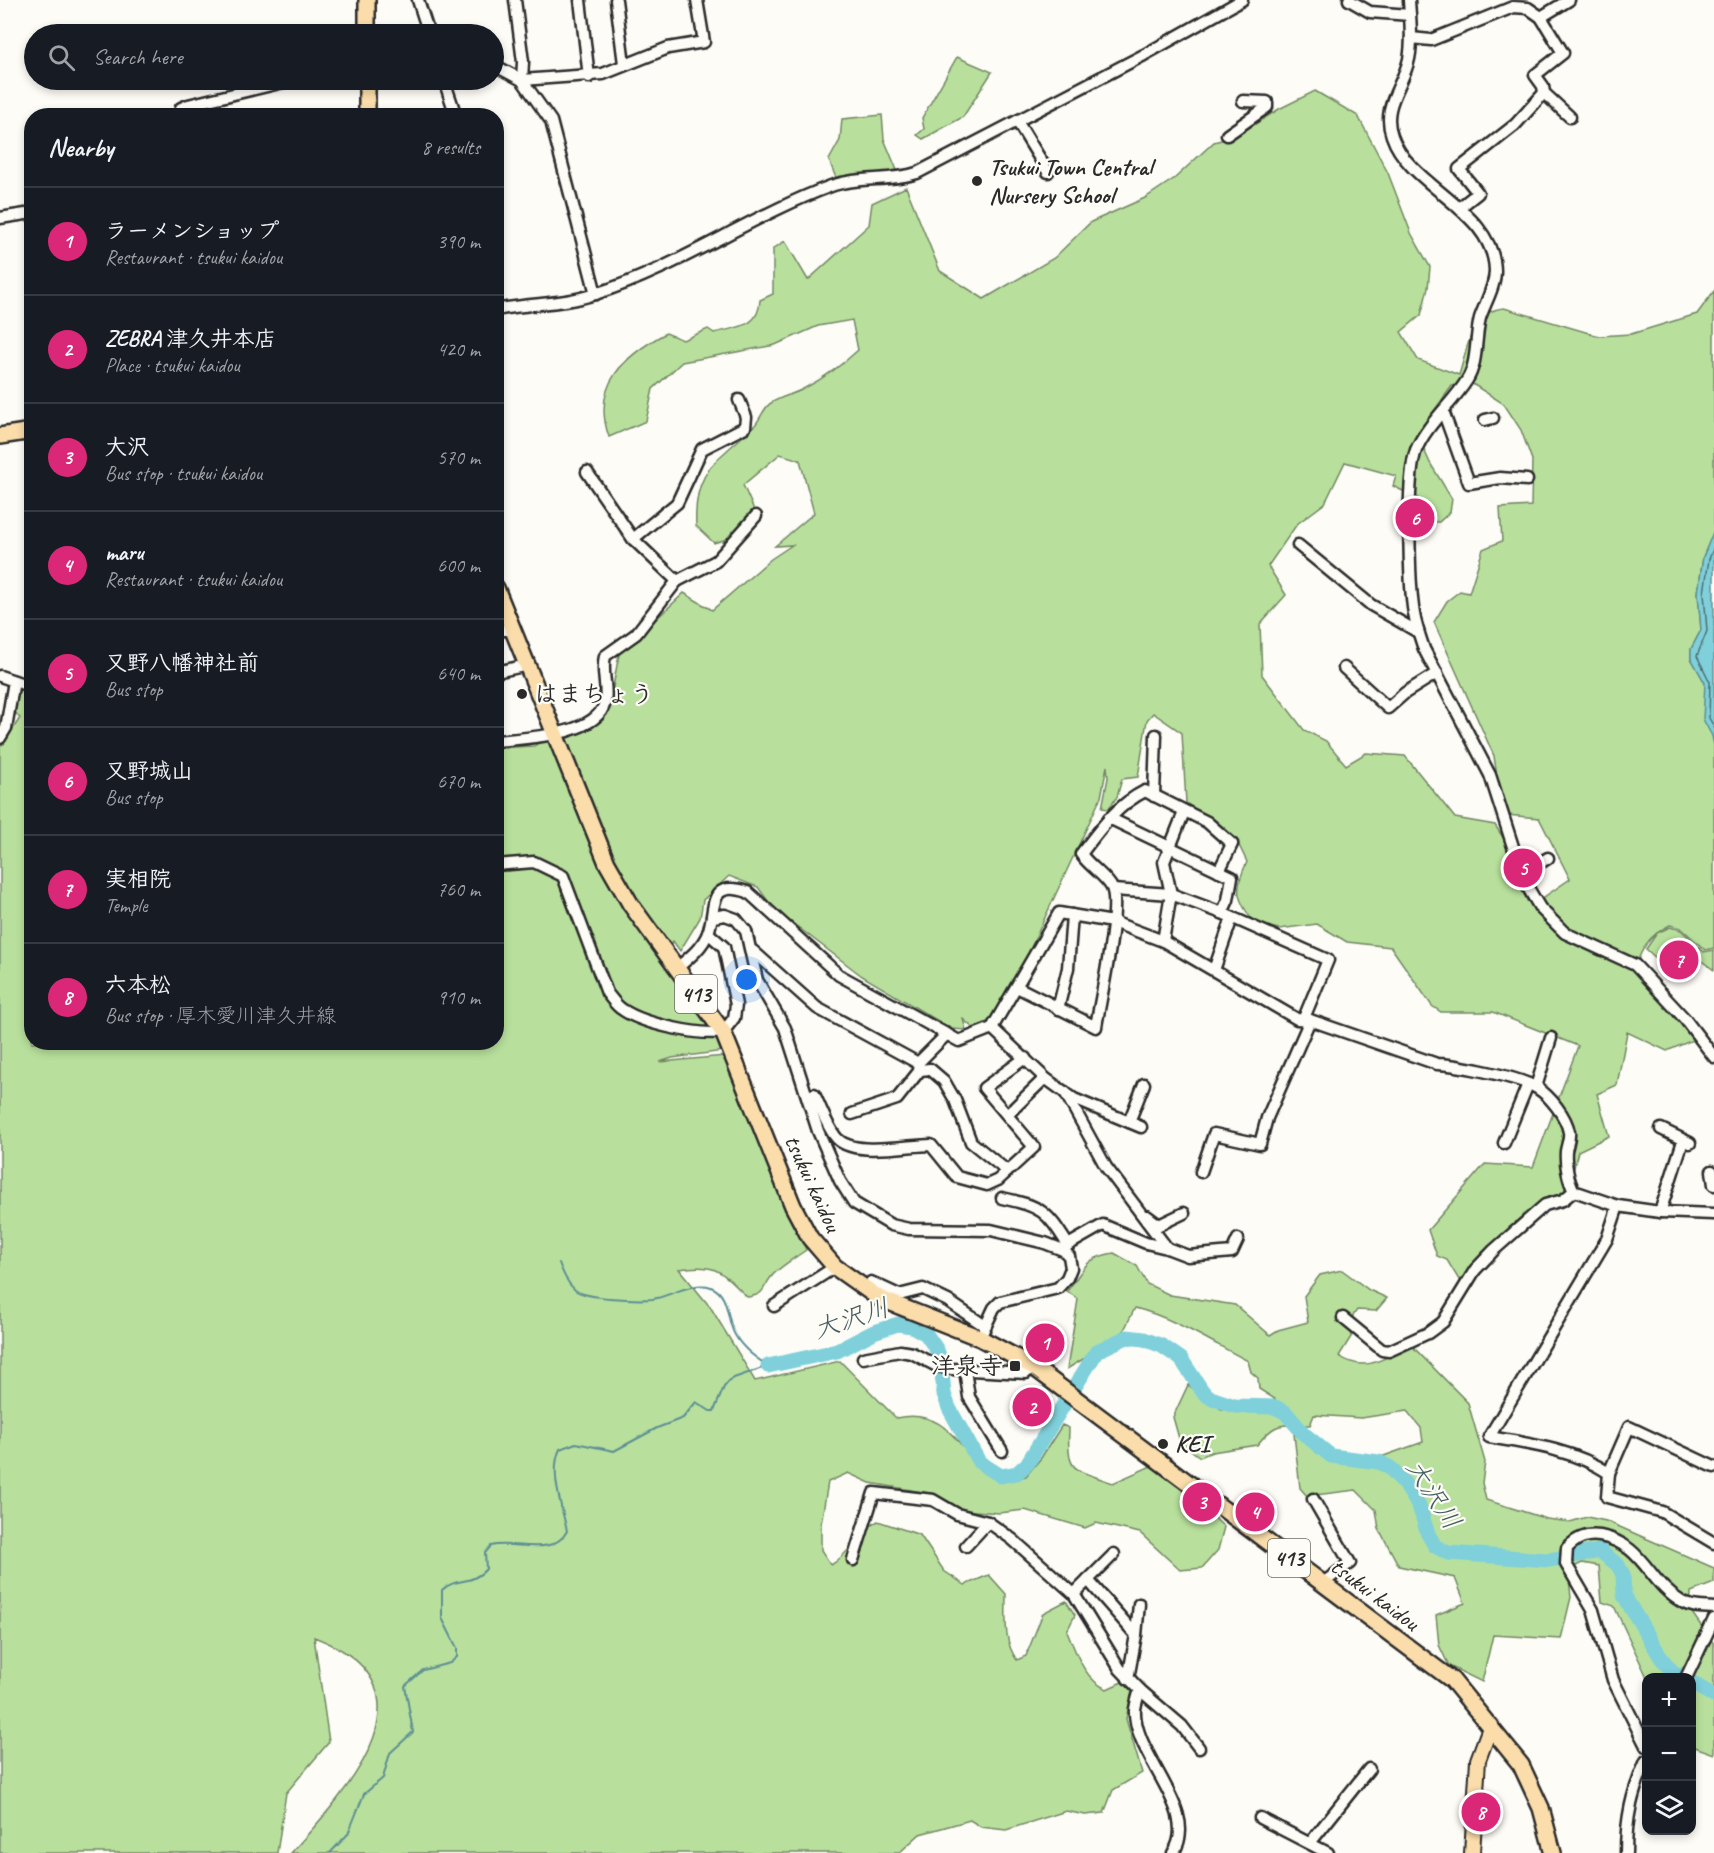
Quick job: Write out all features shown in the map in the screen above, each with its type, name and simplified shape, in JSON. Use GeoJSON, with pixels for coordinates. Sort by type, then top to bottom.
{"type":"FeatureCollection","features":[{"type":"Feature","properties":{"kind":"highway"},"geometry":{"type":"LineString","coordinates":[[367,0],[367,24]]}},
{"type":"Feature","properties":{"kind":"highway"},"geometry":{"type":"LineString","coordinates":[[367,90],[367,108]]}},
{"type":"Feature","properties":{"kind":"highway"},"geometry":{"type":"LineString","coordinates":[[0,436],[24,433]]}},
{"type":"Feature","properties":{"kind":"highway","name":"tsukui kaidou"},"geometry":{"type":"LineString","coordinates":[[504,607],[619,887],[723,1032],[793,1206],[810,1238],[835,1267],[879,1299],[982,1332],[1032,1366],[1452,1680],[1518,1760],[1532,1785],[1543,1813],[1553,1853]]}},
{"type":"Feature","properties":{"kind":"main road"},"geometry":{"type":"LineString","coordinates":[[1472,1853],[1478,1760],[1491,1725]]}},
{"type":"Feature","properties":{"kind":"street"},"geometry":{"type":"LineString","coordinates":[[418,0],[426,24]]}},
{"type":"Feature","properties":{"kind":"street"},"geometry":{"type":"LineString","coordinates":[[515,0],[523,62],[522,80]]}},
{"type":"Feature","properties":{"kind":"street"},"geometry":{"type":"LineString","coordinates":[[580,0],[589,77]]}},
{"type":"Feature","properties":{"kind":"street"},"geometry":{"type":"LineString","coordinates":[[616,0],[624,64]]}},
{"type":"Feature","properties":{"kind":"street"},"geometry":{"type":"LineString","coordinates":[[522,80],[603,75],[624,64],[668,48],[704,42],[698,0]]}},
{"type":"Feature","properties":{"kind":"street"},"geometry":{"type":"LineString","coordinates":[[504,309],[572,300],[596,294],[704,249],[814,193],[835,185],[873,178],[902,178],[916,173],[1242,0]]}},
{"type":"Feature","properties":{"kind":"street"},"geometry":{"type":"LineString","coordinates":[[1350,0],[1371,12],[1410,15]]}},
{"type":"Feature","properties":{"kind":"street"},"geometry":{"type":"LineString","coordinates":[[1409,0],[1411,38],[1406,71],[1388,113],[1391,135],[1407,162],[1459,207],[1489,247],[1495,272],[1480,320],[1473,364],[1468,379],[1424,436],[1413,464],[1411,548],[1414,612],[1418,632],[1490,775],[1522,874],[1532,897],[1565,933],[1581,942],[1614,953],[1635,965],[1685,1019],[1714,1057]]}},
{"type":"Feature","properties":{"kind":"street"},"geometry":{"type":"LineString","coordinates":[[1540,17],[1569,0]]}},
{"type":"Feature","properties":{"kind":"street"},"geometry":{"type":"LineString","coordinates":[[1411,38],[1431,40],[1513,7],[1528,8],[1540,17],[1563,53],[1535,75],[1543,86],[1544,93],[1570,117]]}},
{"type":"Feature","properties":{"kind":"street"},"geometry":{"type":"LineString","coordinates":[[504,70],[522,80],[551,121],[596,294]]}},
{"type":"Feature","properties":{"kind":"street"},"geometry":{"type":"LineString","coordinates":[[181,108],[250,90]]}},
{"type":"Feature","properties":{"kind":"street"},"geometry":{"type":"LineString","coordinates":[[447,90],[453,108]]}},
{"type":"Feature","properties":{"kind":"street"},"geometry":{"type":"LineString","coordinates":[[1459,207],[1478,193],[1459,169],[1515,125],[1544,93]]}},
{"type":"Feature","properties":{"kind":"street"},"geometry":{"type":"LineString","coordinates":[[1227,135],[1267,108],[1268,102],[1243,101]]}},
{"type":"Feature","properties":{"kind":"street"},"geometry":{"type":"LineString","coordinates":[[1017,121],[1048,172]]}},
{"type":"Feature","properties":{"kind":"street"},"geometry":{"type":"LineString","coordinates":[[0,218],[24,214]]}},
{"type":"Feature","properties":{"kind":"street"},"geometry":{"type":"LineString","coordinates":[[633,539],[677,503],[702,449],[745,427],[746,417],[739,400]]}},
{"type":"Feature","properties":{"kind":"street"},"geometry":{"type":"LineString","coordinates":[[1443,411],[1469,483],[1500,478],[1527,480]]}},
{"type":"Feature","properties":{"kind":"street"},"geometry":{"type":"LineString","coordinates":[[587,472],[633,539],[677,581]]}},
{"type":"Feature","properties":{"kind":"street"},"geometry":{"type":"LineString","coordinates":[[504,740],[555,733],[585,725],[601,712],[605,697],[602,674],[605,656],[636,633],[677,581],[716,561],[756,516]]}},
{"type":"Feature","properties":{"kind":"street"},"geometry":{"type":"LineString","coordinates":[[1298,545],[1371,605],[1418,632]]}},
{"type":"Feature","properties":{"kind":"street"},"geometry":{"type":"LineString","coordinates":[[504,630],[514,630]]}},
{"type":"Feature","properties":{"kind":"street"},"geometry":{"type":"LineString","coordinates":[[504,670],[528,664]]}},
{"type":"Feature","properties":{"kind":"street"},"geometry":{"type":"LineString","coordinates":[[1344,668],[1388,708],[1405,693],[1437,673]]}},
{"type":"Feature","properties":{"kind":"street"},"geometry":{"type":"LineString","coordinates":[[0,676],[24,684]]}},
{"type":"Feature","properties":{"kind":"street"},"geometry":{"type":"LineString","coordinates":[[0,738],[6,728],[14,681]]}},
{"type":"Feature","properties":{"kind":"street"},"geometry":{"type":"LineString","coordinates":[[1154,796],[1156,735]]}},
{"type":"Feature","properties":{"kind":"street"},"geometry":{"type":"LineString","coordinates":[[1017,987],[1096,1027],[1113,922],[1113,890],[1081,854],[1109,818],[1133,797],[1145,791],[1207,822],[1233,844],[1219,871]]}},
{"type":"Feature","properties":{"kind":"street"},"geometry":{"type":"LineString","coordinates":[[1163,941],[1171,894],[1164,862],[1184,812]]}},
{"type":"Feature","properties":{"kind":"street"},"geometry":{"type":"LineString","coordinates":[[1109,818],[1232,877],[1227,915],[1214,970]]}},
{"type":"Feature","properties":{"kind":"street"},"geometry":{"type":"LineString","coordinates":[[1522,874],[1548,858]]}},
{"type":"Feature","properties":{"kind":"street"},"geometry":{"type":"LineString","coordinates":[[504,864],[534,862],[563,876],[607,993],[623,1010],[633,1016],[691,1031],[723,1032],[734,1018],[736,1005],[724,947],[708,933]]}},
{"type":"Feature","properties":{"kind":"street"},"geometry":{"type":"LineString","coordinates":[[676,968],[703,944],[713,917],[712,906],[716,896],[726,890],[738,889],[748,892],[839,975],[959,1041],[992,1028],[1059,912],[1113,922],[1163,941],[1297,1018],[1307,1019],[1437,1064],[1459,1065],[1532,1086],[1554,1104],[1565,1123],[1569,1134],[1566,1160],[1570,1183],[1574,1191],[1618,1206],[1660,1212],[1714,1214]]}},
{"type":"Feature","properties":{"kind":"street"},"geometry":{"type":"LineString","coordinates":[[1113,890],[1171,894],[1227,915],[1328,960],[1267,1118],[1260,1144],[1214,1134],[1201,1172]]}},
{"type":"Feature","properties":{"kind":"street"},"geometry":{"type":"LineString","coordinates":[[713,917],[726,915],[736,919],[746,931],[753,951],[758,980],[785,1028],[818,1131],[840,1181],[854,1203],[872,1216],[909,1229],[991,1230],[1065,1248],[1103,1225],[1146,1243],[1188,1256],[1232,1252],[1238,1239]]}},
{"type":"Feature","properties":{"kind":"street"},"geometry":{"type":"LineString","coordinates":[[1058,1009],[1068,968],[1072,915]]}},
{"type":"Feature","properties":{"kind":"street"},"geometry":{"type":"LineString","coordinates":[[753,951],[817,1008],[919,1066],[930,1069],[944,1082],[956,1101],[971,1142],[1006,1171]]}},
{"type":"Feature","properties":{"kind":"street"},"geometry":{"type":"LineString","coordinates":[[992,1028],[1045,1078],[1065,1092],[1141,1127]]}},
{"type":"Feature","properties":{"kind":"street"},"geometry":{"type":"LineString","coordinates":[[852,1114],[897,1099],[919,1066],[947,1034]]}},
{"type":"Feature","properties":{"kind":"street"},"geometry":{"type":"LineString","coordinates":[[1504,1143],[1532,1086],[1551,1038]]}},
{"type":"Feature","properties":{"kind":"street"},"geometry":{"type":"LineString","coordinates":[[808,1096],[814,1094],[836,1138],[843,1144],[875,1151],[904,1145],[931,1145],[957,1177],[987,1185],[998,1180],[1034,1147],[984,1088],[1025,1058]]}},
{"type":"Feature","properties":{"kind":"street"},"geometry":{"type":"LineString","coordinates":[[1008,1114],[1045,1078]]}},
{"type":"Feature","properties":{"kind":"street"},"geometry":{"type":"LineString","coordinates":[[1129,1122],[1144,1084]]}},
{"type":"Feature","properties":{"kind":"street"},"geometry":{"type":"LineString","coordinates":[[1065,1092],[1106,1167],[1167,1248]]}},
{"type":"Feature","properties":{"kind":"street"},"geometry":{"type":"LineString","coordinates":[[1660,1212],[1686,1142],[1661,1129]]}},
{"type":"Feature","properties":{"kind":"street"},"geometry":{"type":"LineString","coordinates":[[1712,1171],[1714,1185]]}},
{"type":"Feature","properties":{"kind":"street"},"geometry":{"type":"LineString","coordinates":[[1343,1318],[1382,1350],[1389,1351],[1428,1333],[1443,1322],[1475,1270],[1494,1250],[1545,1205],[1563,1200],[1574,1191]]}},
{"type":"Feature","properties":{"kind":"street"},"geometry":{"type":"LineString","coordinates":[[871,1282],[899,1295],[923,1290],[948,1301],[982,1332],[994,1308],[1000,1302],[1058,1288],[1067,1278],[1071,1268],[1069,1256],[1048,1215],[1036,1206],[1002,1198]]}},
{"type":"Feature","properties":{"kind":"street"},"geometry":{"type":"LineString","coordinates":[[1609,1473],[1594,1463],[1563,1452],[1489,1437],[1607,1239],[1618,1206]]}},
{"type":"Feature","properties":{"kind":"street"},"geometry":{"type":"LineString","coordinates":[[1137,1210],[1159,1225],[1184,1213]]}},
{"type":"Feature","properties":{"kind":"street"},"geometry":{"type":"LineString","coordinates":[[774,1306],[835,1267]]}},
{"type":"Feature","properties":{"kind":"street"},"geometry":{"type":"LineString","coordinates":[[863,1358],[900,1351],[912,1353],[937,1366],[952,1369],[1026,1373],[1032,1366]]}},
{"type":"Feature","properties":{"kind":"street"},"geometry":{"type":"LineString","coordinates":[[965,1370],[969,1397],[1002,1452]]}},
{"type":"Feature","properties":{"kind":"street"},"geometry":{"type":"LineString","coordinates":[[1714,1467],[1629,1426],[1609,1473],[1607,1497],[1662,1512],[1714,1543]]}},
{"type":"Feature","properties":{"kind":"street"},"geometry":{"type":"LineString","coordinates":[[853,1560],[874,1493],[933,1500],[957,1514],[988,1522],[1012,1539],[1074,1594],[1128,1678],[1182,1726],[1199,1748]]}},
{"type":"Feature","properties":{"kind":"street"},"geometry":{"type":"LineString","coordinates":[[1313,1500],[1350,1563],[1323,1583]]}},
{"type":"Feature","properties":{"kind":"street"},"geometry":{"type":"LineString","coordinates":[[966,1546],[988,1522]]}},
{"type":"Feature","properties":{"kind":"street"},"geometry":{"type":"LineString","coordinates":[[1642,1736],[1613,1680],[1593,1610],[1566,1564],[1567,1548],[1583,1536],[1596,1535],[1624,1543],[1637,1554],[1672,1595],[1688,1605],[1714,1608]]}},
{"type":"Feature","properties":{"kind":"street"},"geometry":{"type":"LineString","coordinates":[[1074,1594],[1114,1554]]}},
{"type":"Feature","properties":{"kind":"street"},"geometry":{"type":"LineString","coordinates":[[1088,1580],[1136,1635]]}},
{"type":"Feature","properties":{"kind":"street"},"geometry":{"type":"LineString","coordinates":[[1128,1678],[1139,1604]]}},
{"type":"Feature","properties":{"kind":"street"},"geometry":{"type":"LineString","coordinates":[[1688,1673],[1714,1619]]}},
{"type":"Feature","properties":{"kind":"street"},"geometry":{"type":"LineString","coordinates":[[1140,1690],[1135,1709],[1140,1733],[1180,1822],[1180,1835],[1173,1853]]}},
{"type":"Feature","properties":{"kind":"street"},"geometry":{"type":"LineString","coordinates":[[1310,1843],[1369,1769]]}},
{"type":"Feature","properties":{"kind":"street"},"geometry":{"type":"LineString","coordinates":[[1626,1853],[1628,1812],[1634,1789],[1642,1772]]}},
{"type":"Feature","properties":{"kind":"street"},"geometry":{"type":"LineString","coordinates":[[1260,1818],[1328,1853]]}},
{"type":"Feature","properties":{"kind":"green space"},"geometry":{"type":"Polygon","coordinates":[[[957,57],[992,72],[963,117],[923,139],[917,135],[924,129],[922,118],[957,57]]]}},
{"type":"Feature","properties":{"kind":"green space"},"geometry":{"type":"Polygon","coordinates":[[[1315,91],[1358,116],[1388,173],[1411,233],[1430,267],[1428,288],[1421,315],[1401,332],[1418,360],[1459,375],[1472,332],[1484,316],[1493,311],[1504,308],[1599,336],[1631,334],[1697,314],[1714,291],[1714,531],[1703,557],[1698,593],[1701,630],[1691,649],[1691,658],[1705,683],[1714,745],[1714,948],[1705,950],[1681,928],[1670,925],[1646,944],[1634,971],[1695,1039],[1667,1051],[1627,1032],[1617,1085],[1597,1094],[1609,1136],[1578,1151],[1568,1192],[1508,1246],[1459,1280],[1447,1260],[1437,1256],[1428,1230],[1485,1164],[1533,1167],[1578,1046],[1493,1012],[1441,1012],[1432,1006],[1391,947],[1347,942],[1317,924],[1279,929],[1254,923],[1239,894],[1240,880],[1247,862],[1236,839],[1186,803],[1182,733],[1153,713],[1147,720],[1138,777],[1122,779],[1117,797],[1108,809],[1102,808],[1108,778],[1107,766],[1101,797],[1027,956],[992,1020],[973,1028],[963,1019],[966,1030],[952,1029],[862,976],[773,908],[758,887],[729,876],[703,900],[700,918],[680,951],[673,941],[660,958],[701,1013],[724,1051],[672,1058],[660,1062],[725,1056],[806,1250],[774,1273],[760,1293],[747,1297],[718,1271],[702,1267],[679,1269],[711,1308],[755,1381],[840,1361],[896,1418],[917,1416],[933,1421],[947,1430],[979,1465],[990,1474],[1003,1479],[1026,1476],[1041,1458],[1062,1425],[1069,1428],[1071,1462],[1081,1471],[1113,1483],[1151,1466],[1192,1497],[1224,1527],[1218,1550],[1202,1568],[1180,1570],[1140,1533],[1096,1523],[1085,1528],[1025,1510],[999,1513],[963,1510],[934,1494],[870,1483],[848,1473],[828,1482],[821,1524],[821,1550],[831,1565],[844,1555],[871,1525],[878,1521],[920,1535],[944,1571],[965,1585],[989,1575],[1006,1594],[1007,1637],[1017,1660],[1026,1656],[1043,1613],[1066,1601],[1075,1615],[1067,1631],[1092,1679],[1107,1689],[1122,1682],[1132,1691],[1126,1719],[1142,1773],[1113,1790],[1104,1813],[1085,1815],[1066,1811],[1006,1830],[981,1827],[970,1820],[920,1834],[899,1853],[291,1853],[337,1799],[358,1769],[373,1739],[379,1710],[373,1682],[353,1658],[314,1637],[329,1742],[286,1793],[277,1853],[0,1853],[0,743],[4,743],[20,718],[13,710],[17,689],[24,690],[24,1050],[504,1050],[504,748],[534,746],[550,735],[553,741],[603,720],[611,698],[619,654],[684,593],[712,610],[771,559],[792,545],[775,546],[814,513],[800,460],[780,454],[743,485],[755,512],[727,539],[714,543],[696,526],[699,491],[710,467],[755,425],[769,405],[819,380],[858,350],[852,320],[818,326],[775,345],[682,362],[653,389],[646,421],[609,437],[604,402],[615,374],[637,352],[666,333],[683,340],[708,329],[714,333],[745,325],[756,316],[760,300],[773,294],[773,249],[785,241],[808,280],[869,225],[872,203],[906,187],[940,271],[984,299],[1054,258],[1091,222],[1145,198],[1175,178],[1214,142],[1236,136],[1279,109],[1315,91]],[[1471,383],[1452,386],[1417,434],[1430,463],[1452,499],[1450,512],[1439,522],[1415,521],[1417,498],[1393,486],[1396,476],[1345,462],[1325,503],[1297,524],[1268,566],[1286,595],[1260,624],[1262,675],[1304,730],[1326,741],[1346,765],[1366,753],[1405,756],[1455,818],[1495,825],[1504,839],[1527,901],[1538,901],[1570,879],[1539,818],[1507,815],[1494,756],[1434,622],[1447,601],[1460,591],[1469,593],[1483,549],[1502,541],[1500,508],[1531,506],[1532,460],[1521,430],[1504,404],[1471,383]]]}},
{"type":"Feature","properties":{"kind":"green space"},"geometry":{"type":"Polygon","coordinates":[[[882,115],[884,139],[899,175],[836,178],[829,160],[840,140],[842,119],[882,115]]]}},
{"type":"Feature","properties":{"kind":"green space"},"geometry":{"type":"Polygon","coordinates":[[[1670,927],[1681,930],[1704,952],[1714,950],[1714,970],[1677,943],[1660,962],[1646,949],[1657,933],[1670,927]]]}},
{"type":"Feature","properties":{"kind":"green space"},"geometry":{"type":"Polygon","coordinates":[[[1114,1253],[1137,1266],[1147,1284],[1170,1295],[1235,1305],[1270,1335],[1278,1330],[1308,1322],[1304,1296],[1320,1275],[1342,1270],[1369,1290],[1387,1298],[1376,1311],[1357,1310],[1345,1327],[1354,1332],[1339,1356],[1358,1364],[1367,1364],[1384,1359],[1411,1345],[1468,1403],[1485,1462],[1482,1483],[1486,1500],[1547,1519],[1570,1522],[1587,1517],[1606,1521],[1714,1568],[1714,1583],[1691,1592],[1690,1610],[1714,1644],[1714,1754],[1696,1747],[1696,1673],[1645,1673],[1614,1606],[1602,1602],[1599,1566],[1582,1563],[1568,1570],[1571,1597],[1561,1639],[1493,1635],[1482,1682],[1449,1666],[1439,1645],[1436,1615],[1465,1603],[1455,1578],[1399,1566],[1379,1529],[1376,1510],[1356,1490],[1307,1496],[1300,1488],[1294,1434],[1313,1434],[1331,1461],[1366,1465],[1381,1457],[1423,1442],[1421,1428],[1407,1411],[1361,1418],[1314,1415],[1310,1425],[1274,1428],[1257,1445],[1212,1452],[1200,1457],[1180,1442],[1173,1417],[1188,1385],[1221,1409],[1258,1413],[1275,1399],[1259,1389],[1258,1378],[1251,1372],[1248,1361],[1178,1324],[1135,1308],[1121,1336],[1067,1369],[1078,1299],[1067,1291],[1090,1261],[1114,1253]]]}},
{"type":"Feature","properties":{"kind":"water"},"geometry":{"type":"Polygon","coordinates":[[[1714,530],[1714,745],[1703,719],[1705,683],[1691,658],[1691,649],[1701,630],[1698,593],[1703,557],[1714,530]]]}},
{"type":"Feature","properties":{"kind":"waterway","name":"大沢川"},"geometry":{"type":"LineString","coordinates":[[559,1263],[567,1281],[575,1290],[601,1297],[653,1299],[690,1287],[711,1287],[722,1295],[732,1329],[738,1340],[768,1366]]}},
{"type":"Feature","properties":{"kind":"waterway","name":"大沢川"},"geometry":{"type":"LineString","coordinates":[[768,1366],[837,1351],[874,1332],[898,1324],[912,1326],[926,1334],[937,1350],[941,1361],[944,1394],[949,1408],[979,1462],[1001,1476],[1017,1473],[1027,1464],[1097,1351],[1127,1337],[1144,1339],[1162,1346],[1181,1359],[1203,1392],[1211,1398],[1235,1406],[1275,1407],[1285,1412],[1304,1434],[1331,1456],[1379,1462],[1389,1467],[1404,1483],[1419,1506],[1428,1534],[1435,1546],[1448,1553],[1549,1560],[1600,1551],[1618,1565],[1623,1575],[1624,1595],[1662,1659],[1675,1673]]}},
{"type":"Feature","properties":{"kind":"waterway"},"geometry":{"type":"LineString","coordinates":[[330,1853],[348,1834],[364,1794],[383,1778],[390,1753],[413,1732],[405,1686],[423,1670],[450,1663],[457,1657],[457,1648],[442,1618],[442,1590],[447,1586],[475,1578],[486,1569],[485,1553],[491,1546],[543,1546],[561,1539],[567,1531],[556,1479],[560,1449],[576,1443],[614,1451],[657,1428],[683,1418],[696,1402],[714,1411],[724,1387],[731,1379],[768,1366]]}},
{"type":"Feature","properties":{"kind":"waterway","name":"大沢川"},"geometry":{"type":"LineString","coordinates":[[1696,1685],[1714,1696]]}},
{"type":"Feature","properties":{"kind":"place","name":"Tsukui Town Central Nursery School"},"geometry":{"type":"Point","coordinates":[977,181]}},
{"type":"Feature","properties":{"kind":"place","name":"又野城山"},"geometry":{"type":"Point","coordinates":[1415,518]}},
{"type":"Feature","properties":{"kind":"place","name":"はまちょう"},"geometry":{"type":"Point","coordinates":[522,694]}},
{"type":"Feature","properties":{"kind":"place","name":"又野八幡神社前"},"geometry":{"type":"Point","coordinates":[1523,868]}},
{"type":"Feature","properties":{"kind":"place","name":"実相院"},"geometry":{"type":"Point","coordinates":[1679,960]}},
{"type":"Feature","properties":{"kind":"place","name":"ラーメンショップ"},"geometry":{"type":"Point","coordinates":[1045,1343]}},
{"type":"Feature","properties":{"kind":"place","name":"洋泉寺"},"geometry":{"type":"Point","coordinates":[1015,1366]}},
{"type":"Feature","properties":{"kind":"place","name":"ZEBRA 津久井本店"},"geometry":{"type":"Point","coordinates":[1032,1407]}},
{"type":"Feature","properties":{"kind":"place","name":"KEI"},"geometry":{"type":"Point","coordinates":[1163,1444]}},
{"type":"Feature","properties":{"kind":"place","name":"大沢"},"geometry":{"type":"Point","coordinates":[1202,1502]}},
{"type":"Feature","properties":{"kind":"place","name":"maru"},"geometry":{"type":"Point","coordinates":[1255,1512]}},
{"type":"Feature","properties":{"kind":"place","name":"六本松"},"geometry":{"type":"Point","coordinates":[1481,1812]}}]}
